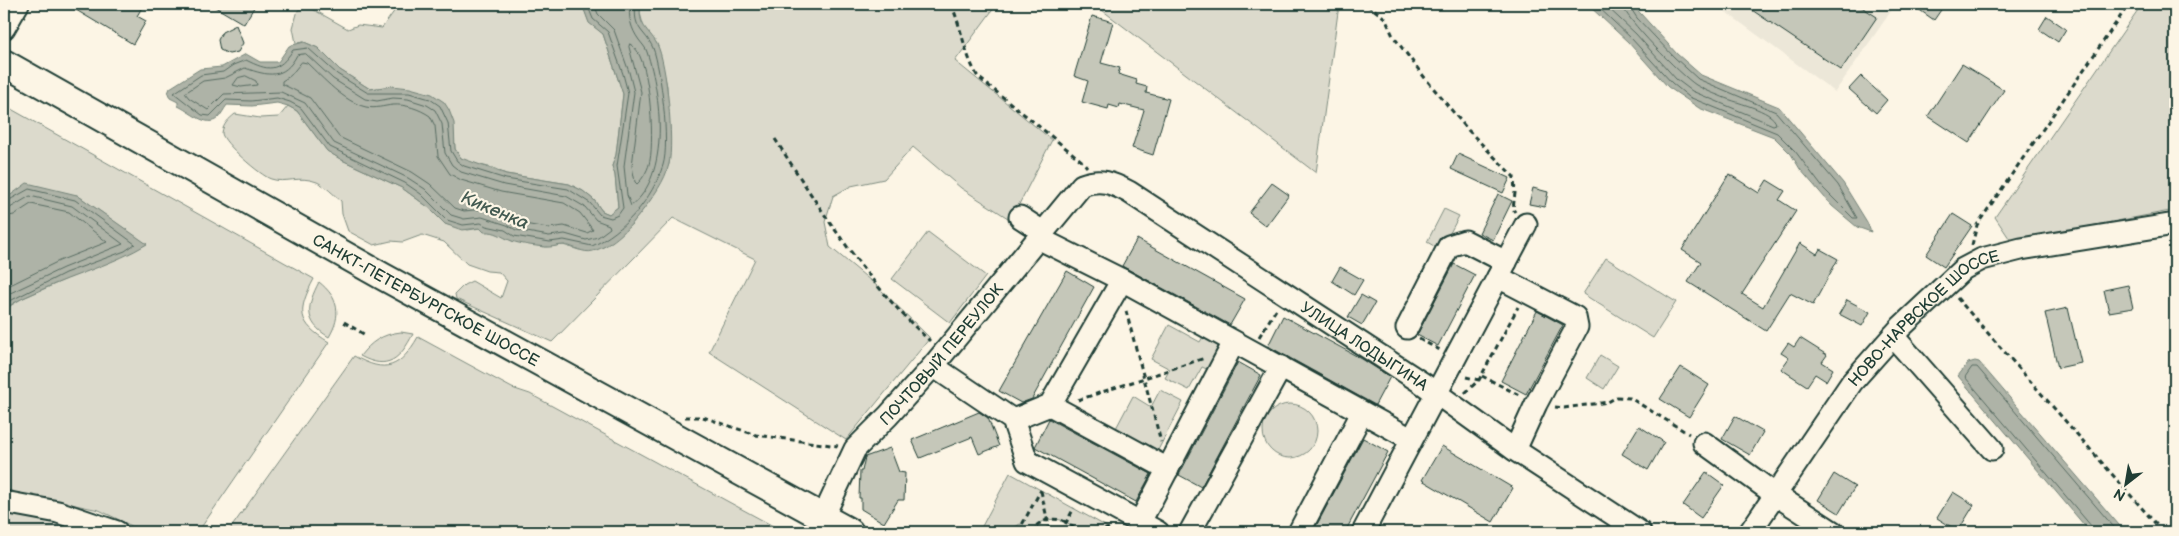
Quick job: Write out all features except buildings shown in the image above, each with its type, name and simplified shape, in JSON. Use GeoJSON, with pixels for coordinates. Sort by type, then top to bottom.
{"type":"FeatureCollection","features":[{"type":"Feature","properties":{"kind":"main road","name":"САНКТ-ПЕТЕРБУРГСКОЕ ШОССЕ"},"geometry":{"type":"LineString","coordinates":[[4,63],[378,283]]}},
{"type":"Feature","properties":{"kind":"main road","name":"САНКТ-ПЕТЕРБУРГСКОЕ ШОССЕ"},"geometry":{"type":"LineString","coordinates":[[4,83],[378,283],[818,527],[850,532]]}},
{"type":"Feature","properties":{"kind":"street"},"geometry":{"type":"LineString","coordinates":[[4,28],[18,4]]}},
{"type":"Feature","properties":{"kind":"street","name":"УЛИЦА ЛОДЫГИНА"},"geometry":{"type":"LineString","coordinates":[[1088,183],[1110,182],[1129,192],[1435,393],[1515,450],[1640,532]]}},
{"type":"Feature","properties":{"kind":"street","name":"ПОЧТОВЫЙ ПЕРЕУЛОК"},"geometry":{"type":"LineString","coordinates":[[818,527],[855,449],[888,416],[938,360],[1040,235],[1088,183]]}},
{"type":"Feature","properties":{"kind":"street"},"geometry":{"type":"LineString","coordinates":[[1020,217],[1040,235],[1232,346],[1280,367],[1411,439]]}},
{"type":"Feature","properties":{"kind":"street"},"geometry":{"type":"LineString","coordinates":[[1363,532],[1526,224]]}},
{"type":"Feature","properties":{"kind":"street","name":"НОВО-НАРВСКОЕ ШОССЕ"},"geometry":{"type":"LineString","coordinates":[[1750,532],[1852,382],[1893,336],[1945,284],[1963,269],[1974,263],[2022,249],[2175,224]]}},
{"type":"Feature","properties":{"kind":"street"},"geometry":{"type":"LineString","coordinates":[[1410,332],[1449,246],[1465,241],[1502,269],[1526,292],[1574,317],[1577,327],[1536,404],[1515,450]]}},
{"type":"Feature","properties":{"kind":"street"},"geometry":{"type":"LineString","coordinates":[[1013,420],[1053,406],[1120,282]]}},
{"type":"Feature","properties":{"kind":"street"},"geometry":{"type":"LineString","coordinates":[[1893,336],[1992,449]]}},
{"type":"Feature","properties":{"kind":"street"},"geometry":{"type":"LineString","coordinates":[[938,360],[1013,420],[1027,461],[1149,527],[1168,469],[1232,346]]}},
{"type":"Feature","properties":{"kind":"street"},"geometry":{"type":"LineString","coordinates":[[1190,532],[1280,367]]}},
{"type":"Feature","properties":{"kind":"street"},"geometry":{"type":"LineString","coordinates":[[1053,406],[1168,469]]}},
{"type":"Feature","properties":{"kind":"street"},"geometry":{"type":"LineString","coordinates":[[1298,532],[1362,413]]}},
{"type":"Feature","properties":{"kind":"street"},"geometry":{"type":"LineString","coordinates":[[1704,443],[1776,495],[1834,532]]}},
{"type":"Feature","properties":{"kind":"street"},"geometry":{"type":"LineString","coordinates":[[4,502],[58,512],[117,532]]}},
{"type":"Feature","properties":{"kind":"path"},"geometry":{"type":"LineString","coordinates":[[951,4],[958,17],[969,62],[978,77],[1083,162],[1088,183]]}},
{"type":"Feature","properties":{"kind":"path"},"geometry":{"type":"LineString","coordinates":[[1370,4],[1369,6],[1385,18],[1392,36],[1468,130],[1514,177],[1513,209],[1526,224]]}},
{"type":"Feature","properties":{"kind":"path"},"geometry":{"type":"LineString","coordinates":[[1974,263],[1973,238],[1978,225],[2128,4]]}},
{"type":"Feature","properties":{"kind":"path"},"geometry":{"type":"LineString","coordinates":[[775,139],[810,193],[871,279],[921,334],[938,360]]}},
{"type":"Feature","properties":{"kind":"path"},"geometry":{"type":"LineString","coordinates":[[1120,282],[1168,469]]}},
{"type":"Feature","properties":{"kind":"path"},"geometry":{"type":"LineString","coordinates":[[1945,284],[2163,532]]}},
{"type":"Feature","properties":{"kind":"path"},"geometry":{"type":"LineString","coordinates":[[1452,406],[1482,376],[1526,292]]}},
{"type":"Feature","properties":{"kind":"path"},"geometry":{"type":"LineString","coordinates":[[344,322],[367,336]]}},
{"type":"Feature","properties":{"kind":"path"},"geometry":{"type":"LineString","coordinates":[[1410,332],[1440,350]]}},
{"type":"Feature","properties":{"kind":"path"},"geometry":{"type":"LineString","coordinates":[[1053,406],[1144,378],[1232,346]]}},
{"type":"Feature","properties":{"kind":"path"},"geometry":{"type":"LineString","coordinates":[[1482,376],[1536,404],[1564,408],[1608,402],[1617,397],[1630,398],[1704,443]]}},
{"type":"Feature","properties":{"kind":"path"},"geometry":{"type":"LineString","coordinates":[[677,418],[703,417],[756,435],[855,449]]}},
{"type":"Feature","properties":{"kind":"path"},"geometry":{"type":"LineString","coordinates":[[1050,532],[1047,520],[1041,490],[1019,529],[1029,532],[1037,524],[1047,520],[1066,522],[1077,532]]}},
{"type":"Feature","properties":{"kind":"path"},"geometry":{"type":"LineString","coordinates":[[1061,532],[1074,508]]}},
{"type":"Feature","properties":{"kind":"path"},"geometry":{"type":"LineString","coordinates":[[1096,532],[1109,528],[1106,532]]}},
{"type":"Feature","properties":{"kind":"shaded area"},"geometry":{"type":"Polygon","coordinates":[[[396,4],[582,4],[589,22],[603,34],[623,94],[616,155],[612,166],[615,175],[618,207],[609,214],[602,211],[594,200],[583,191],[569,184],[506,174],[493,168],[467,162],[461,158],[455,149],[453,123],[392,86],[370,89],[340,70],[318,48],[304,42],[296,43],[293,28],[298,10],[307,6],[348,29],[358,25],[382,28],[398,6],[396,4]]]}},
{"type":"Feature","properties":{"kind":"shaded area"},"geometry":{"type":"Polygon","coordinates":[[[641,4],[997,4],[955,61],[1052,140],[1011,220],[961,188],[913,147],[884,179],[851,186],[833,196],[825,222],[830,247],[877,286],[930,338],[846,440],[709,352],[755,259],[673,218],[552,342],[456,299],[455,294],[464,285],[472,281],[501,298],[507,281],[499,272],[487,271],[467,264],[444,242],[422,235],[403,242],[391,241],[374,245],[348,231],[342,214],[341,201],[324,186],[304,179],[282,181],[266,177],[251,166],[228,144],[222,133],[225,124],[235,114],[260,118],[279,117],[288,106],[297,111],[327,151],[402,188],[428,207],[445,224],[468,230],[480,228],[503,235],[512,241],[545,247],[563,245],[579,250],[603,247],[632,224],[650,200],[669,164],[667,86],[657,44],[644,28],[640,13],[641,4]]]}},
{"type":"Feature","properties":{"kind":"shaded area"},"geometry":{"type":"Polygon","coordinates":[[[1094,4],[1342,4],[1338,12],[1316,173],[1094,4]]]}},
{"type":"Feature","properties":{"kind":"shaded area"},"geometry":{"type":"Polygon","coordinates":[[[1715,4],[1896,4],[1835,92],[1715,4]]]}},
{"type":"Feature","properties":{"kind":"shaded area"},"geometry":{"type":"Polygon","coordinates":[[[2142,4],[2175,4],[2175,210],[2011,241],[1995,217],[2142,4]]]}},
{"type":"Feature","properties":{"kind":"shaded area"},"geometry":{"type":"Polygon","coordinates":[[[4,105],[314,279],[308,290],[303,315],[311,329],[329,342],[198,532],[144,532],[99,510],[4,490],[4,310],[21,299],[146,244],[77,195],[4,200],[4,105]]]}},
{"type":"Feature","properties":{"kind":"shaded area"},"geometry":{"type":"Polygon","coordinates":[[[1444,209],[1459,216],[1441,250],[1427,242],[1444,209]]]}},
{"type":"Feature","properties":{"kind":"shaded area"},"geometry":{"type":"Polygon","coordinates":[[[928,232],[986,276],[950,323],[892,279],[928,232]]]}},
{"type":"Feature","properties":{"kind":"shaded area"},"geometry":{"type":"Polygon","coordinates":[[[1606,258],[1676,302],[1653,338],[1583,294],[1606,258]]]}},
{"type":"Feature","properties":{"kind":"shaded area"},"geometry":{"type":"Polygon","coordinates":[[[319,282],[331,294],[336,307],[336,321],[329,337],[311,319],[310,306],[319,282]]]}},
{"type":"Feature","properties":{"kind":"shaded area"},"geometry":{"type":"Polygon","coordinates":[[[1169,325],[1200,342],[1204,335],[1223,346],[1209,370],[1202,367],[1189,390],[1165,378],[1170,369],[1151,359],[1169,325]]]}},
{"type":"Feature","properties":{"kind":"shaded area"},"geometry":{"type":"Polygon","coordinates":[[[401,332],[413,334],[403,350],[392,360],[378,362],[360,356],[378,340],[401,332]]]}},
{"type":"Feature","properties":{"kind":"shaded area"},"geometry":{"type":"Polygon","coordinates":[[[418,337],[512,388],[530,394],[784,532],[228,532],[354,356],[375,365],[391,365],[405,356],[418,337]]]}},
{"type":"Feature","properties":{"kind":"shaded area"},"geometry":{"type":"Polygon","coordinates":[[[1600,355],[1618,366],[1604,389],[1587,378],[1600,355]]]}},
{"type":"Feature","properties":{"kind":"shaded area"},"geometry":{"type":"Polygon","coordinates":[[[1160,390],[1183,402],[1157,452],[1115,430],[1133,396],[1151,407],[1160,390]]]}},
{"type":"Feature","properties":{"kind":"shaded area"},"geometry":{"type":"Polygon","coordinates":[[[1290,404],[1300,406],[1309,412],[1315,421],[1317,431],[1315,441],[1309,450],[1300,456],[1290,458],[1280,456],[1271,450],[1265,441],[1263,431],[1265,421],[1271,412],[1280,406],[1290,404]]]}},
{"type":"Feature","properties":{"kind":"shaded area"},"geometry":{"type":"Polygon","coordinates":[[[1010,473],[1109,528],[1106,532],[1077,532],[1066,522],[1054,519],[1041,523],[1030,532],[1022,532],[1024,527],[1020,524],[1015,527],[1018,532],[979,532],[1010,473]]]}},
{"type":"Feature","properties":{"kind":"shaded area"},"geometry":{"type":"Polygon","coordinates":[[[4,509],[103,532],[4,532],[4,509]]]}},
{"type":"Feature","properties":{"kind":"water","name":"Кикенка"},"geometry":{"type":"Polygon","coordinates":[[[582,4],[641,4],[642,22],[657,44],[661,54],[667,85],[671,139],[669,164],[665,177],[651,200],[621,235],[608,245],[589,252],[564,245],[549,247],[525,244],[512,241],[496,233],[484,232],[480,228],[462,230],[445,224],[428,207],[402,188],[327,151],[297,111],[288,106],[277,103],[252,106],[227,105],[218,118],[214,121],[209,121],[198,118],[178,106],[178,102],[170,98],[168,93],[170,88],[200,69],[222,67],[246,54],[260,62],[278,62],[289,46],[304,42],[318,48],[340,70],[370,89],[392,86],[410,88],[432,94],[444,102],[454,123],[455,149],[461,158],[506,174],[569,184],[583,191],[594,200],[602,211],[609,214],[618,207],[615,175],[612,166],[616,155],[623,94],[603,34],[589,23],[582,4]]]}},
{"type":"Feature","properties":{"kind":"water"},"geometry":{"type":"Polygon","coordinates":[[[1587,4],[1632,4],[1677,54],[1701,75],[1779,107],[1843,183],[1871,232],[1857,227],[1832,206],[1800,169],[1791,154],[1774,137],[1699,108],[1668,87],[1628,42],[1587,4]]]}},
{"type":"Feature","properties":{"kind":"water"},"geometry":{"type":"Polygon","coordinates":[[[27,183],[77,195],[147,244],[108,263],[54,284],[12,304],[4,310],[4,200],[27,183]]]}},
{"type":"Feature","properties":{"kind":"water"},"geometry":{"type":"Polygon","coordinates":[[[1979,362],[2125,532],[2090,532],[1958,376],[1968,363],[1979,362]]]}}]}
